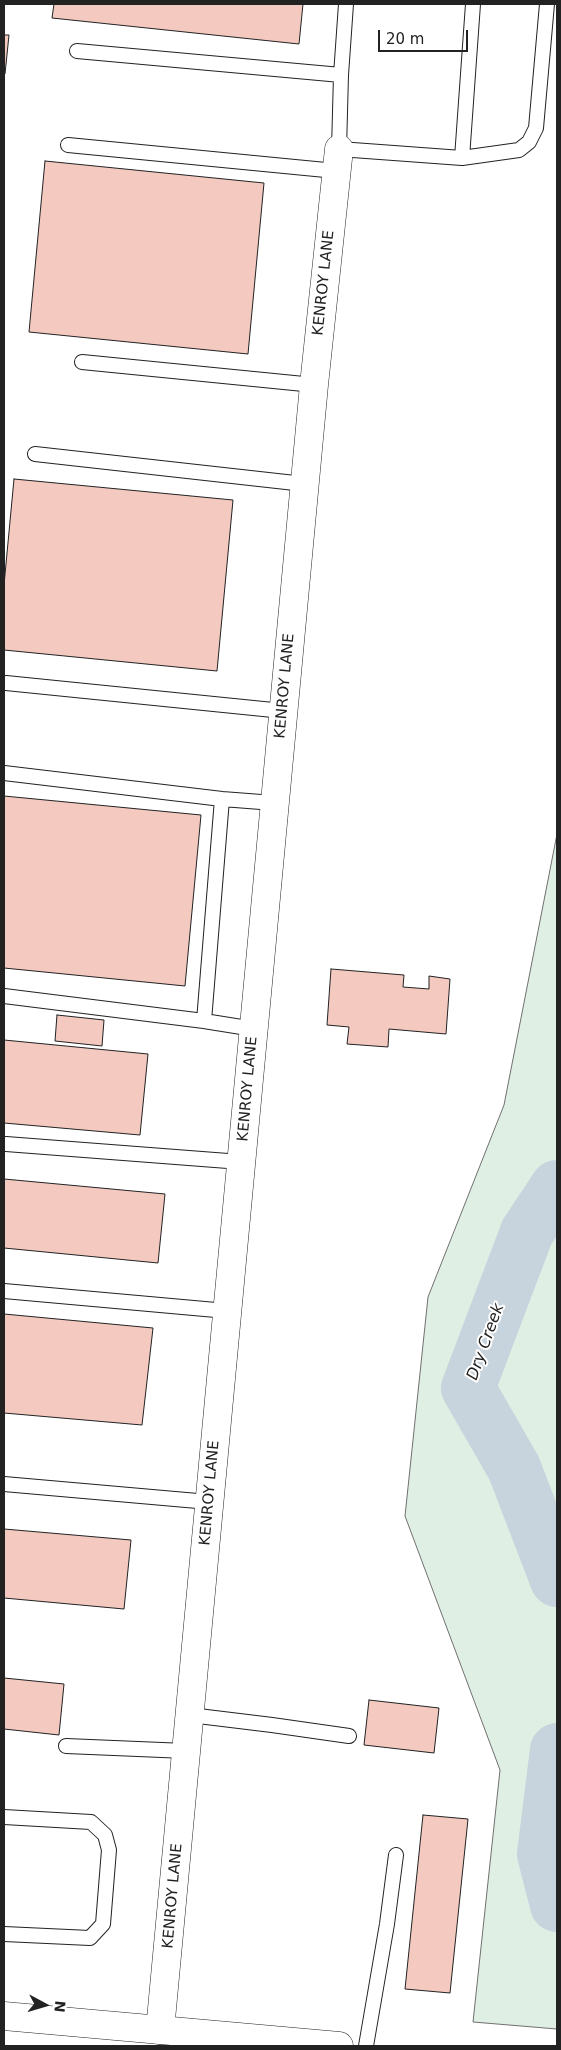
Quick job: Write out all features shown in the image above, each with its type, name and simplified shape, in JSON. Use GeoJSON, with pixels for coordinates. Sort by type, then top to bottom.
{"type":"FeatureCollection","features":[{"type":"Feature","properties":{"kind":"street","name":"KENROY LANE"},"geometry":{"type":"LineString","coordinates":[[160,2030],[304,484],[338,160]]}},
{"type":"Feature","properties":{"kind":"street"},"geometry":{"type":"LineString","coordinates":[[4,2016],[160,2030],[239,2042],[339,2046]]}},
{"type":"Feature","properties":{"kind":"lane"},"geometry":{"type":"LineString","coordinates":[[338,160],[346,4]]}},
{"type":"Feature","properties":{"kind":"lane"},"geometry":{"type":"LineString","coordinates":[[462,158],[473,4]]}},
{"type":"Feature","properties":{"kind":"lane"},"geometry":{"type":"LineString","coordinates":[[68,145],[338,160],[462,158],[519,150],[529,142],[536,128],[547,4]]}},
{"type":"Feature","properties":{"kind":"lane"},"geometry":{"type":"LineString","coordinates":[[77,51],[341,75]]}},
{"type":"Feature","properties":{"kind":"lane"},"geometry":{"type":"LineString","coordinates":[[82,362],[314,384]]}},
{"type":"Feature","properties":{"kind":"lane"},"geometry":{"type":"LineString","coordinates":[[35,454],[304,484]]}},
{"type":"Feature","properties":{"kind":"lane"},"geometry":{"type":"LineString","coordinates":[[6,683],[283,711]]}},
{"type":"Feature","properties":{"kind":"lane"},"geometry":{"type":"LineString","coordinates":[[4,773],[222,799],[274,803]]}},
{"type":"Feature","properties":{"kind":"lane"},"geometry":{"type":"LineString","coordinates":[[204,1020],[222,799]]}},
{"type":"Feature","properties":{"kind":"lane"},"geometry":{"type":"LineString","coordinates":[[4,996],[204,1020],[254,1029]]}},
{"type":"Feature","properties":{"kind":"lane"},"geometry":{"type":"LineString","coordinates":[[6,1144],[241,1162]]}},
{"type":"Feature","properties":{"kind":"lane"},"geometry":{"type":"LineString","coordinates":[[4,1291],[227,1311]]}},
{"type":"Feature","properties":{"kind":"lane"},"geometry":{"type":"LineString","coordinates":[[4,1484],[209,1502]]}},
{"type":"Feature","properties":{"kind":"lane"},"geometry":{"type":"LineString","coordinates":[[190,1715],[349,1736]]}},
{"type":"Feature","properties":{"kind":"lane"},"geometry":{"type":"LineString","coordinates":[[66,1746],[186,1751]]}},
{"type":"Feature","properties":{"kind":"lane"},"geometry":{"type":"LineString","coordinates":[[4,1817],[90,1822],[105,1835],[109,1850],[103,1924],[90,1938],[4,1934]]}},
{"type":"Feature","properties":{"kind":"lane"},"geometry":{"type":"LineString","coordinates":[[366,2046],[387,1924],[396,1855]]}},
{"type":"Feature","properties":{"kind":"green space"},"geometry":{"type":"Polygon","coordinates":[[[557,834],[557,2029],[473,2022],[500,1770],[405,1516],[428,1297],[504,1105],[557,834]]]}},
{"type":"Feature","properties":{"kind":"building"},"geometry":{"type":"Polygon","coordinates":[[[54,4],[303,4],[299,44],[52,18],[54,4]]]}},
{"type":"Feature","properties":{"kind":"building"},"geometry":{"type":"Polygon","coordinates":[[[4,35],[9,35],[5,74],[4,74],[4,35]]]}},
{"type":"Feature","properties":{"kind":"building"},"geometry":{"type":"Polygon","coordinates":[[[45,161],[264,183],[248,354],[29,332],[45,161]]]}},
{"type":"Feature","properties":{"kind":"building"},"geometry":{"type":"Polygon","coordinates":[[[14,479],[233,500],[217,671],[4,650],[4,585],[14,479]]]}},
{"type":"Feature","properties":{"kind":"building"},"geometry":{"type":"Polygon","coordinates":[[[4,796],[201,815],[185,986],[4,968],[4,796]]]}},
{"type":"Feature","properties":{"kind":"building"},"geometry":{"type":"Polygon","coordinates":[[[331,969],[404,975],[403,987],[429,989],[429,976],[450,979],[446,1034],[389,1029],[388,1047],[347,1044],[349,1027],[327,1025],[331,969]]]}},
{"type":"Feature","properties":{"kind":"building"},"geometry":{"type":"Polygon","coordinates":[[[57,1015],[104,1020],[102,1046],[55,1041],[57,1015]]]}},
{"type":"Feature","properties":{"kind":"building"},"geometry":{"type":"Polygon","coordinates":[[[4,1040],[148,1054],[140,1135],[4,1123],[4,1040]]]}},
{"type":"Feature","properties":{"kind":"building"},"geometry":{"type":"Polygon","coordinates":[[[4,1179],[165,1194],[158,1263],[4,1248],[4,1179]]]}},
{"type":"Feature","properties":{"kind":"building"},"geometry":{"type":"Polygon","coordinates":[[[4,1314],[153,1328],[142,1425],[4,1413],[4,1314]]]}},
{"type":"Feature","properties":{"kind":"building"},"geometry":{"type":"Polygon","coordinates":[[[4,1529],[131,1540],[124,1609],[4,1598],[4,1529]]]}},
{"type":"Feature","properties":{"kind":"building"},"geometry":{"type":"Polygon","coordinates":[[[4,1678],[64,1684],[59,1735],[4,1729],[4,1678]]]}},
{"type":"Feature","properties":{"kind":"building"},"geometry":{"type":"Polygon","coordinates":[[[369,1700],[439,1708],[434,1753],[364,1745],[369,1700]]]}},
{"type":"Feature","properties":{"kind":"building"},"geometry":{"type":"Polygon","coordinates":[[[423,1815],[468,1819],[450,1993],[405,1989],[423,1815]]]}},
{"type":"Feature","properties":{"kind":"waterway","name":"Dry Creek"},"geometry":{"type":"LineString","coordinates":[[557,1187],[527,1232],[468,1388],[514,1468],[557,1580]]}},
{"type":"Feature","properties":{"kind":"waterway","name":"Dry Creek"},"geometry":{"type":"LineString","coordinates":[[557,1750],[544,1854],[557,1905]]}}]}
